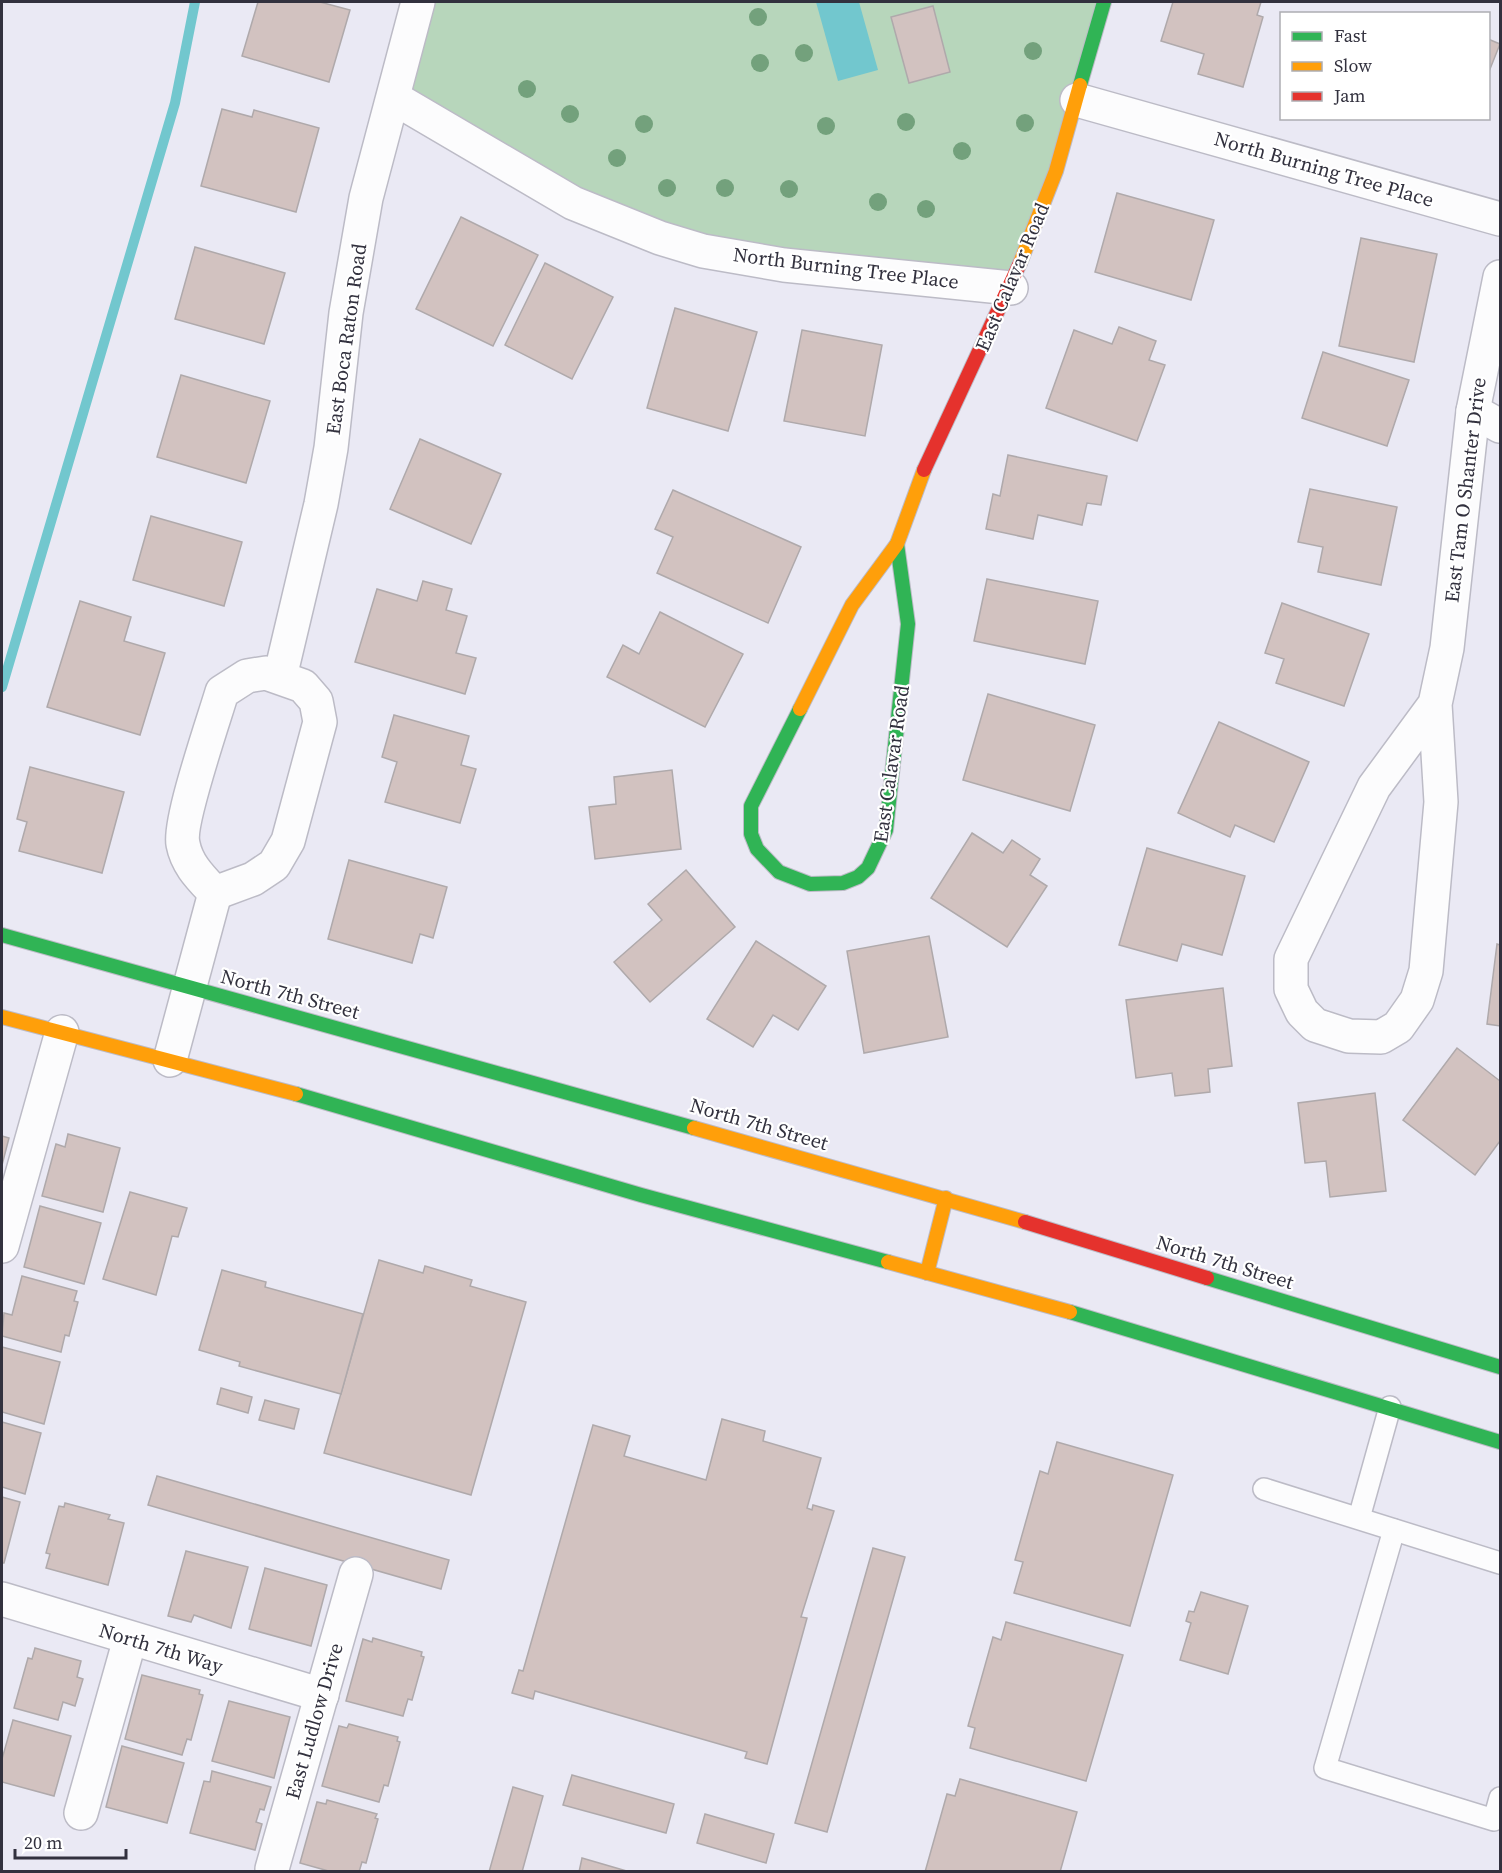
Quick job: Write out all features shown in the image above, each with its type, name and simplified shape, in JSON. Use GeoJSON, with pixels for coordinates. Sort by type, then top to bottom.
{"type":"FeatureCollection","features":[{"type":"Feature","properties":{"kind":"main road","name":"East Calavar Road"},"geometry":{"type":"LineString","coordinates":[[897,544],[908,624],[886,830],[877,856],[858,877],[829,885],[802,883],[778,873],[762,857],[751,833],[752,806],[852,605],[897,544],[923,472],[1011,288],[1056,171],[1104,2]]}},
{"type":"Feature","properties":{"kind":"main road","name":"North 7th Street"},"geometry":{"type":"LineString","coordinates":[[2,935],[946,1198],[1500,1367]]}},
{"type":"Feature","properties":{"kind":"main road"},"geometry":{"type":"LineString","coordinates":[[2,1017],[395,1121],[641,1195],[1146,1333],[1500,1442]]}},
{"type":"Feature","properties":{"kind":"main road"},"geometry":{"type":"LineString","coordinates":[[927,1273],[946,1198]]}},
{"type":"Feature","properties":{"kind":"street","name":"East Boca Raton Road"},"geometry":{"type":"LineString","coordinates":[[280,677],[321,504],[331,448],[346,313],[366,198],[418,2]]}},
{"type":"Feature","properties":{"kind":"street","name":"North Burning Tree Place"},"geometry":{"type":"LineString","coordinates":[[394,98],[573,203],[660,238],[703,251],[784,265],[1011,288]]}},
{"type":"Feature","properties":{"kind":"street","name":"North Burning Tree Place"},"geometry":{"type":"LineString","coordinates":[[1077,100],[1500,219]]}},
{"type":"Feature","properties":{"kind":"street","name":"East Tam O Shanter Drive"},"geometry":{"type":"LineString","coordinates":[[1435,704],[1374,787],[1291,959],[1291,989],[1302,1012],[1315,1026],[1349,1036],[1381,1037],[1398,1027],[1417,1000],[1426,971],[1441,802],[1435,704],[1487,419],[1500,278]]}},
{"type":"Feature","properties":{"kind":"street"},"geometry":{"type":"LineString","coordinates":[[266,673],[303,686],[315,701],[320,723],[288,841],[274,865],[253,879],[216,893],[188,861],[182,841],[185,819],[222,692],[247,676],[266,673]]}},
{"type":"Feature","properties":{"kind":"street"},"geometry":{"type":"LineString","coordinates":[[170,1060],[216,893]]}},
{"type":"Feature","properties":{"kind":"street"},"geometry":{"type":"LineString","coordinates":[[2,1246],[62,1032]]}},
{"type":"Feature","properties":{"kind":"street","name":"East Ludlow Drive"},"geometry":{"type":"LineString","coordinates":[[272,1869],[356,1574]]}},
{"type":"Feature","properties":{"kind":"street","name":"North 7th Way"},"geometry":{"type":"LineString","coordinates":[[2,1599],[322,1695]]}},
{"type":"Feature","properties":{"kind":"street"},"geometry":{"type":"LineString","coordinates":[[81,1813],[130,1638]]}},
{"type":"Feature","properties":{"kind":"lane"},"geometry":{"type":"LineString","coordinates":[[1359,1518],[1390,1407]]}},
{"type":"Feature","properties":{"kind":"lane"},"geometry":{"type":"LineString","coordinates":[[1264,1489],[1500,1563]]}},
{"type":"Feature","properties":{"kind":"lane"},"geometry":{"type":"LineString","coordinates":[[1394,1530],[1325,1768],[1494,1820],[1500,1798]]}},
{"type":"Feature","properties":{"kind":"green space"},"geometry":{"type":"Polygon","coordinates":[[[418,2],[1104,2],[1011,288],[703,251],[394,98],[418,2]]]}},
{"type":"Feature","properties":{"kind":"water"},"geometry":{"type":"Polygon","coordinates":[[[816,2],[859,2],[878,70],[838,81],[816,2]]]}},
{"type":"Feature","properties":{"kind":"building"},"geometry":{"type":"Polygon","coordinates":[[[258,2],[320,2],[350,10],[329,82],[242,56],[258,2]]]}},
{"type":"Feature","properties":{"kind":"building"},"geometry":{"type":"Polygon","coordinates":[[[1173,2],[1261,2],[1257,15],[1263,17],[1243,87],[1198,74],[1204,54],[1161,41],[1173,2]]]}},
{"type":"Feature","properties":{"kind":"building"},"geometry":{"type":"Polygon","coordinates":[[[933,6],[950,72],[909,83],[891,17],[933,6]]]}},
{"type":"Feature","properties":{"kind":"building"},"geometry":{"type":"Polygon","coordinates":[[[1490,40],[1500,44],[1490,69],[1490,40]]]}},
{"type":"Feature","properties":{"kind":"building"},"geometry":{"type":"Polygon","coordinates":[[[222,109],[252,117],[254,110],[319,128],[296,212],[201,186],[222,109]]]}},
{"type":"Feature","properties":{"kind":"building"},"geometry":{"type":"Polygon","coordinates":[[[1117,193],[1214,220],[1191,300],[1095,272],[1117,193]]]}},
{"type":"Feature","properties":{"kind":"building"},"geometry":{"type":"Polygon","coordinates":[[[461,217],[538,255],[493,346],[416,309],[461,217]]]}},
{"type":"Feature","properties":{"kind":"building"},"geometry":{"type":"Polygon","coordinates":[[[1361,238],[1437,254],[1414,362],[1339,346],[1361,238]]]}},
{"type":"Feature","properties":{"kind":"building"},"geometry":{"type":"Polygon","coordinates":[[[195,247],[285,273],[264,344],[175,319],[195,247]]]}},
{"type":"Feature","properties":{"kind":"building"},"geometry":{"type":"Polygon","coordinates":[[[545,263],[613,297],[572,379],[505,345],[545,263]]]}},
{"type":"Feature","properties":{"kind":"building"},"geometry":{"type":"Polygon","coordinates":[[[675,308],[757,332],[728,431],[647,408],[675,308]]]}},
{"type":"Feature","properties":{"kind":"building"},"geometry":{"type":"Polygon","coordinates":[[[1119,327],[1156,341],[1149,360],[1165,365],[1137,441],[1046,408],[1074,330],[1112,344],[1119,327]]]}},
{"type":"Feature","properties":{"kind":"building"},"geometry":{"type":"Polygon","coordinates":[[[802,330],[882,345],[865,436],[784,421],[802,330]]]}},
{"type":"Feature","properties":{"kind":"building"},"geometry":{"type":"Polygon","coordinates":[[[1323,352],[1409,380],[1387,446],[1302,418],[1323,352]]]}},
{"type":"Feature","properties":{"kind":"building"},"geometry":{"type":"Polygon","coordinates":[[[181,375],[270,401],[246,483],[157,457],[181,375]]]}},
{"type":"Feature","properties":{"kind":"building"},"geometry":{"type":"Polygon","coordinates":[[[420,439],[501,474],[471,544],[390,509],[420,439]]]}},
{"type":"Feature","properties":{"kind":"building"},"geometry":{"type":"Polygon","coordinates":[[[1008,455],[1107,476],[1101,505],[1087,503],[1082,525],[1038,515],[1033,539],[986,529],[993,494],[1000,496],[1008,455]]]}},
{"type":"Feature","properties":{"kind":"building"},"geometry":{"type":"Polygon","coordinates":[[[1310,489],[1397,507],[1381,585],[1318,572],[1323,547],[1298,542],[1310,489]]]}},
{"type":"Feature","properties":{"kind":"building"},"geometry":{"type":"Polygon","coordinates":[[[673,490],[801,547],[768,623],[657,573],[673,537],[655,529],[673,490]]]}},
{"type":"Feature","properties":{"kind":"building"},"geometry":{"type":"Polygon","coordinates":[[[151,516],[242,542],[224,606],[133,580],[151,516]]]}},
{"type":"Feature","properties":{"kind":"building"},"geometry":{"type":"Polygon","coordinates":[[[987,579],[1098,601],[1085,664],[974,641],[987,579]]]}},
{"type":"Feature","properties":{"kind":"building"},"geometry":{"type":"Polygon","coordinates":[[[423,581],[452,589],[446,610],[467,616],[456,653],[476,658],[465,694],[355,662],[377,589],[417,601],[423,581]]]}},
{"type":"Feature","properties":{"kind":"building"},"geometry":{"type":"Polygon","coordinates":[[[80,601],[131,617],[124,641],[165,653],[140,735],[47,707],[80,601]]]}},
{"type":"Feature","properties":{"kind":"building"},"geometry":{"type":"Polygon","coordinates":[[[1282,603],[1369,634],[1344,706],[1276,683],[1284,659],[1265,653],[1282,603]]]}},
{"type":"Feature","properties":{"kind":"building"},"geometry":{"type":"Polygon","coordinates":[[[660,612],[743,654],[705,727],[607,677],[623,645],[639,654],[660,612]]]}},
{"type":"Feature","properties":{"kind":"building"},"geometry":{"type":"Polygon","coordinates":[[[988,694],[1095,725],[1070,811],[963,780],[988,694]]]}},
{"type":"Feature","properties":{"kind":"building"},"geometry":{"type":"Polygon","coordinates":[[[394,715],[469,736],[461,765],[476,769],[460,823],[385,802],[397,762],[382,757],[394,715]]]}},
{"type":"Feature","properties":{"kind":"building"},"geometry":{"type":"Polygon","coordinates":[[[1219,722],[1309,762],[1274,842],[1235,825],[1230,837],[1178,813],[1219,722]]]}},
{"type":"Feature","properties":{"kind":"building"},"geometry":{"type":"Polygon","coordinates":[[[30,767],[124,792],[102,873],[19,851],[27,822],[17,819],[30,767]]]}},
{"type":"Feature","properties":{"kind":"building"},"geometry":{"type":"Polygon","coordinates":[[[672,770],[681,849],[595,859],[589,807],[616,804],[614,777],[672,770]]]}},
{"type":"Feature","properties":{"kind":"building"},"geometry":{"type":"Polygon","coordinates":[[[972,833],[1003,853],[1012,840],[1040,859],[1030,875],[1047,886],[1007,947],[931,898],[972,833]]]}},
{"type":"Feature","properties":{"kind":"building"},"geometry":{"type":"Polygon","coordinates":[[[1147,848],[1245,876],[1222,955],[1182,944],[1177,961],[1119,945],[1147,848]]]}},
{"type":"Feature","properties":{"kind":"building"},"geometry":{"type":"Polygon","coordinates":[[[349,860],[447,887],[433,938],[420,934],[412,963],[328,939],[349,860]]]}},
{"type":"Feature","properties":{"kind":"building"},"geometry":{"type":"Polygon","coordinates":[[[686,870],[735,927],[650,1002],[614,962],[662,920],[648,904],[686,870]]]}},
{"type":"Feature","properties":{"kind":"building"},"geometry":{"type":"Polygon","coordinates":[[[929,936],[948,1037],[864,1053],[847,951],[929,936]]]}},
{"type":"Feature","properties":{"kind":"building"},"geometry":{"type":"Polygon","coordinates":[[[756,941],[826,986],[798,1030],[773,1015],[753,1047],[707,1019],[756,941]]]}},
{"type":"Feature","properties":{"kind":"building"},"geometry":{"type":"Polygon","coordinates":[[[1497,944],[1500,945],[1500,1026],[1487,1024],[1497,944]]]}},
{"type":"Feature","properties":{"kind":"building"},"geometry":{"type":"Polygon","coordinates":[[[1223,988],[1232,1066],[1208,1069],[1210,1092],[1175,1096],[1172,1073],[1136,1078],[1126,1000],[1223,988]]]}},
{"type":"Feature","properties":{"kind":"building"},"geometry":{"type":"Polygon","coordinates":[[[1457,1048],[1500,1081],[1500,1141],[1475,1175],[1403,1120],[1457,1048]]]}},
{"type":"Feature","properties":{"kind":"building"},"geometry":{"type":"Polygon","coordinates":[[[1375,1093],[1386,1191],[1330,1197],[1326,1161],[1305,1163],[1298,1103],[1375,1093]]]}},
{"type":"Feature","properties":{"kind":"building"},"geometry":{"type":"Polygon","coordinates":[[[68,1134],[120,1148],[103,1212],[42,1196],[56,1144],[65,1147],[68,1134]]]}},
{"type":"Feature","properties":{"kind":"building"},"geometry":{"type":"Polygon","coordinates":[[[2,1136],[9,1138],[2,1165],[2,1136]]]}},
{"type":"Feature","properties":{"kind":"building"},"geometry":{"type":"Polygon","coordinates":[[[130,1192],[187,1208],[178,1237],[172,1236],[156,1295],[103,1279],[130,1192]]]}},
{"type":"Feature","properties":{"kind":"building"},"geometry":{"type":"Polygon","coordinates":[[[40,1206],[101,1223],[84,1284],[24,1267],[40,1206]]]}},
{"type":"Feature","properties":{"kind":"building"},"geometry":{"type":"Polygon","coordinates":[[[379,1260],[423,1273],[425,1266],[472,1280],[470,1286],[526,1302],[471,1495],[324,1453],[379,1260]]]}},
{"type":"Feature","properties":{"kind":"building"},"geometry":{"type":"Polygon","coordinates":[[[222,1270],[266,1282],[265,1287],[363,1314],[341,1394],[239,1366],[240,1362],[199,1350],[222,1270]]]}},
{"type":"Feature","properties":{"kind":"building"},"geometry":{"type":"Polygon","coordinates":[[[22,1276],[77,1291],[74,1301],[78,1302],[69,1336],[65,1335],[61,1352],[2,1336],[4,1313],[12,1315],[22,1276]]]}},
{"type":"Feature","properties":{"kind":"building"},"geometry":{"type":"Polygon","coordinates":[[[2,1347],[60,1362],[44,1424],[2,1412],[2,1347]]]}},
{"type":"Feature","properties":{"kind":"building"},"geometry":{"type":"Polygon","coordinates":[[[221,1388],[252,1397],[248,1413],[217,1404],[221,1388]]]}},
{"type":"Feature","properties":{"kind":"building"},"geometry":{"type":"Polygon","coordinates":[[[265,1400],[299,1409],[294,1429],[259,1420],[265,1400]]]}},
{"type":"Feature","properties":{"kind":"building"},"geometry":{"type":"Polygon","coordinates":[[[722,1419],[765,1431],[763,1441],[821,1458],[807,1508],[812,1510],[813,1505],[834,1511],[801,1617],[807,1618],[767,1764],[745,1758],[747,1752],[535,1691],[533,1699],[512,1693],[519,1670],[523,1671],[593,1425],[630,1436],[624,1456],[706,1480],[722,1419]]]}},
{"type":"Feature","properties":{"kind":"building"},"geometry":{"type":"Polygon","coordinates":[[[2,1422],[41,1433],[25,1494],[2,1487],[2,1422]]]}},
{"type":"Feature","properties":{"kind":"building"},"geometry":{"type":"Polygon","coordinates":[[[1057,1442],[1173,1475],[1130,1626],[1014,1593],[1023,1562],[1015,1560],[1040,1471],[1048,1474],[1057,1442]]]}},
{"type":"Feature","properties":{"kind":"building"},"geometry":{"type":"Polygon","coordinates":[[[157,1476],[449,1560],[441,1589],[148,1505],[157,1476]]]}},
{"type":"Feature","properties":{"kind":"building"},"geometry":{"type":"Polygon","coordinates":[[[2,1497],[20,1502],[4,1563],[2,1563],[2,1497]]]}},
{"type":"Feature","properties":{"kind":"building"},"geometry":{"type":"Polygon","coordinates":[[[65,1503],[110,1515],[108,1519],[124,1523],[108,1585],[46,1568],[50,1554],[46,1553],[59,1506],[64,1507],[65,1503]]]}},
{"type":"Feature","properties":{"kind":"building"},"geometry":{"type":"Polygon","coordinates":[[[873,1548],[905,1557],[827,1832],[795,1823],[873,1548]]]}},
{"type":"Feature","properties":{"kind":"building"},"geometry":{"type":"Polygon","coordinates":[[[186,1551],[248,1567],[231,1628],[194,1615],[191,1622],[168,1616],[186,1551]]]}},
{"type":"Feature","properties":{"kind":"building"},"geometry":{"type":"Polygon","coordinates":[[[265,1568],[327,1585],[311,1646],[249,1629],[265,1568]]]}},
{"type":"Feature","properties":{"kind":"building"},"geometry":{"type":"Polygon","coordinates":[[[1201,1592],[1248,1606],[1228,1674],[1180,1660],[1191,1623],[1186,1621],[1189,1611],[1194,1612],[1201,1592]]]}},
{"type":"Feature","properties":{"kind":"building"},"geometry":{"type":"Polygon","coordinates":[[[1006,1622],[1123,1655],[1086,1781],[970,1748],[975,1728],[968,1726],[993,1637],[1001,1640],[1006,1622]]]}},
{"type":"Feature","properties":{"kind":"building"},"geometry":{"type":"Polygon","coordinates":[[[373,1638],[422,1652],[421,1656],[424,1657],[412,1700],[408,1699],[403,1716],[346,1701],[363,1639],[372,1642],[373,1638]]]}},
{"type":"Feature","properties":{"kind":"building"},"geometry":{"type":"Polygon","coordinates":[[[35,1648],[81,1661],[77,1677],[83,1679],[75,1706],[63,1702],[58,1720],[14,1708],[28,1658],[32,1659],[35,1648]]]}},
{"type":"Feature","properties":{"kind":"building"},"geometry":{"type":"Polygon","coordinates":[[[142,1675],[200,1690],[199,1694],[203,1695],[191,1740],[187,1739],[182,1755],[125,1739],[142,1675]]]}},
{"type":"Feature","properties":{"kind":"building"},"geometry":{"type":"Polygon","coordinates":[[[229,1701],[290,1717],[274,1778],[212,1761],[229,1701]]]}},
{"type":"Feature","properties":{"kind":"building"},"geometry":{"type":"Polygon","coordinates":[[[13,1720],[71,1736],[54,1796],[2,1782],[2,1759],[13,1720]]]}},
{"type":"Feature","properties":{"kind":"building"},"geometry":{"type":"Polygon","coordinates":[[[349,1724],[398,1737],[397,1741],[400,1742],[388,1786],[384,1785],[379,1802],[322,1786],[339,1726],[347,1728],[349,1724]]]}},
{"type":"Feature","properties":{"kind":"building"},"geometry":{"type":"Polygon","coordinates":[[[122,1746],[184,1763],[167,1823],[106,1807],[122,1746]]]}},
{"type":"Feature","properties":{"kind":"building"},"geometry":{"type":"Polygon","coordinates":[[[212,1771],[271,1787],[264,1810],[260,1809],[256,1822],[262,1824],[255,1850],[190,1833],[204,1781],[210,1782],[212,1771]]]}},
{"type":"Feature","properties":{"kind":"building"},"geometry":{"type":"Polygon","coordinates":[[[572,1775],[674,1804],[666,1833],[563,1805],[572,1775]]]}},
{"type":"Feature","properties":{"kind":"building"},"geometry":{"type":"Polygon","coordinates":[[[960,1779],[1077,1812],[1060,1872],[925,1872],[947,1794],[955,1796],[960,1779]]]}},
{"type":"Feature","properties":{"kind":"building"},"geometry":{"type":"Polygon","coordinates":[[[513,1787],[543,1796],[522,1872],[489,1872],[513,1787]]]}},
{"type":"Feature","properties":{"kind":"building"},"geometry":{"type":"Polygon","coordinates":[[[327,1800],[377,1814],[375,1818],[378,1819],[366,1863],[362,1862],[359,1872],[332,1872],[300,1863],[317,1802],[326,1804],[327,1800]]]}},
{"type":"Feature","properties":{"kind":"building"},"geometry":{"type":"Polygon","coordinates":[[[705,1814],[774,1834],[766,1863],[697,1843],[705,1814]]]}},
{"type":"Feature","properties":{"kind":"building"},"geometry":{"type":"Polygon","coordinates":[[[582,1858],[630,1872],[579,1872],[582,1858]]]}},
{"type":"Feature","properties":{"kind":"waterway"},"geometry":{"type":"LineString","coordinates":[[2,687],[175,103],[195,2]]}},
{"type":"Feature","properties":{"kind":"traffic: fast"},"geometry":{"type":"LineString","coordinates":[[1080,85],[1104,2]]}},
{"type":"Feature","properties":{"kind":"traffic: fast"},"geometry":{"type":"LineString","coordinates":[[800,709],[751,806],[751,834],[757,849],[779,872],[810,884],[843,883],[858,877],[868,868],[886,830],[908,624],[897,544]]}},
{"type":"Feature","properties":{"kind":"traffic: fast"},"geometry":{"type":"LineString","coordinates":[[2,935],[694,1128]]}},
{"type":"Feature","properties":{"kind":"traffic: fast"},"geometry":{"type":"LineString","coordinates":[[296,1094],[641,1195],[888,1262]]}},
{"type":"Feature","properties":{"kind":"traffic: fast"},"geometry":{"type":"LineString","coordinates":[[1207,1278],[1500,1367]]}},
{"type":"Feature","properties":{"kind":"traffic: fast"},"geometry":{"type":"LineString","coordinates":[[1070,1312],[1500,1442]]}},
{"type":"Feature","properties":{"kind":"traffic: slow"},"geometry":{"type":"LineString","coordinates":[[1020,263],[1056,171],[1080,85]]}},
{"type":"Feature","properties":{"kind":"traffic: slow"},"geometry":{"type":"LineString","coordinates":[[800,709],[852,605],[897,544],[924,470]]}},
{"type":"Feature","properties":{"kind":"traffic: slow"},"geometry":{"type":"LineString","coordinates":[[2,1017],[296,1094]]}},
{"type":"Feature","properties":{"kind":"traffic: slow"},"geometry":{"type":"LineString","coordinates":[[694,1128],[1025,1222]]}},
{"type":"Feature","properties":{"kind":"traffic: slow"},"geometry":{"type":"LineString","coordinates":[[927,1273],[946,1198]]}},
{"type":"Feature","properties":{"kind":"traffic: slow"},"geometry":{"type":"LineString","coordinates":[[888,1262],[1070,1312]]}},
{"type":"Feature","properties":{"kind":"traffic: jam"},"geometry":{"type":"LineString","coordinates":[[924,470],[1020,263]]}},
{"type":"Feature","properties":{"kind":"traffic: jam"},"geometry":{"type":"LineString","coordinates":[[1025,1222],[1207,1278]]}}]}
